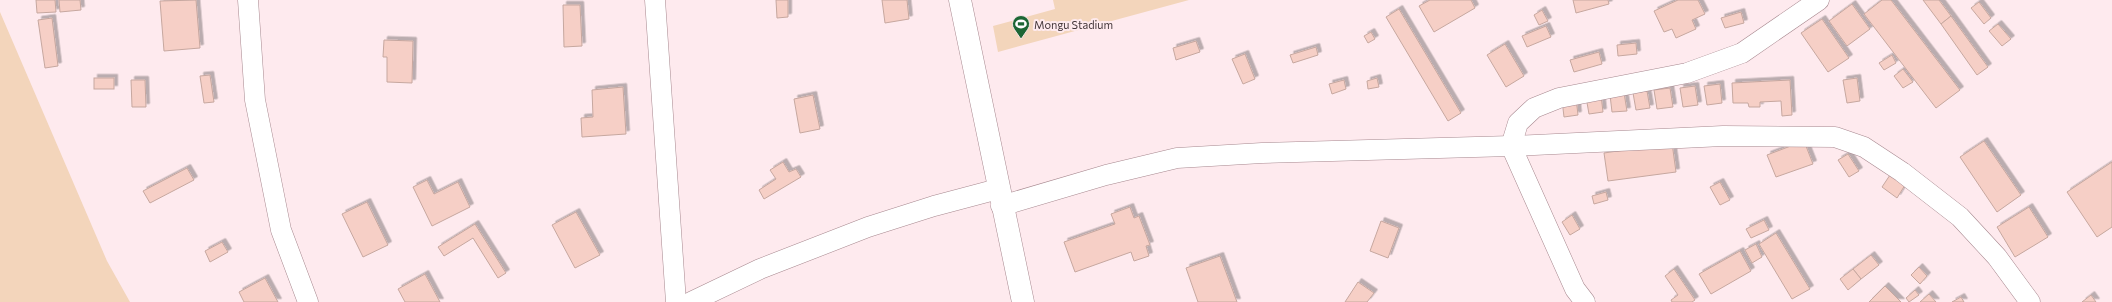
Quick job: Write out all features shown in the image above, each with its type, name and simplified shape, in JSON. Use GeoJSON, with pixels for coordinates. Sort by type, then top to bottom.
{"type":"FeatureCollection","features":[{"type":"Feature","properties":{"kind":"street"},"geometry":{"type":"LineString","coordinates":[[248,0],[255,100],[281,230],[308,302]]}},
{"type":"Feature","properties":{"kind":"street"},"geometry":{"type":"LineString","coordinates":[[654,0],[676,302]]}},
{"type":"Feature","properties":{"kind":"street"},"geometry":{"type":"LineString","coordinates":[[960,0],[1023,302]]}},
{"type":"Feature","properties":{"kind":"street"},"geometry":{"type":"LineString","coordinates":[[1585,302],[1575,289],[1511,146],[1518,123],[1534,108],[1559,98],[1687,73],[1742,53],[1819,0]]}},
{"type":"Feature","properties":{"kind":"street"},"geometry":{"type":"LineString","coordinates":[[691,302],[760,269],[868,227],[934,206],[1000,197],[1178,158],[1262,153],[1511,146],[1723,136],[1836,137],[1864,147],[1902,172],[1960,217],[1997,257],[2030,302]]}},
{"type":"Feature","properties":{"kind":"shaded area","name":"Mongu Stadium"},"geometry":{"type":"Polygon","coordinates":[[[1053,0],[1189,0],[998,52],[993,26],[1055,9],[1053,0]]]}},
{"type":"Feature","properties":{"kind":"shaded area"},"geometry":{"type":"Polygon","coordinates":[[[0,12],[107,261],[130,302],[0,302],[0,12]]]}},
{"type":"Feature","properties":{"kind":"building"},"geometry":{"type":"Polygon","coordinates":[[[36,0],[55,0],[56,12],[37,13],[36,0]]]}},
{"type":"Feature","properties":{"kind":"building"},"geometry":{"type":"Polygon","coordinates":[[[59,0],[80,0],[81,10],[60,12],[59,0]]]}},
{"type":"Feature","properties":{"kind":"building"},"geometry":{"type":"Polygon","coordinates":[[[196,0],[200,48],[164,51],[160,1],[196,0]]]}},
{"type":"Feature","properties":{"kind":"building"},"geometry":{"type":"Polygon","coordinates":[[[776,0],[788,0],[788,17],[777,18],[776,0]]]}},
{"type":"Feature","properties":{"kind":"building"},"geometry":{"type":"Polygon","coordinates":[[[882,0],[907,0],[909,19],[885,23],[882,0]]]}},
{"type":"Feature","properties":{"kind":"building"},"geometry":{"type":"Polygon","coordinates":[[[1430,0],[1471,0],[1475,8],[1434,32],[1419,6],[1430,0]]]}},
{"type":"Feature","properties":{"kind":"building"},"geometry":{"type":"Polygon","coordinates":[[[1573,0],[1608,0],[1609,4],[1576,13],[1573,0]]]}},
{"type":"Feature","properties":{"kind":"building"},"geometry":{"type":"Polygon","coordinates":[[[1678,0],[1698,0],[1705,14],[1692,20],[1696,29],[1676,38],[1672,29],[1664,32],[1654,11],[1678,0]]]}},
{"type":"Feature","properties":{"kind":"building"},"geometry":{"type":"Polygon","coordinates":[[[1882,0],[1891,0],[1960,90],[1936,108],[1864,14],[1882,0]]]}},
{"type":"Feature","properties":{"kind":"building"},"geometry":{"type":"Polygon","coordinates":[[[1923,0],[1939,0],[1951,16],[1941,24],[1923,0]]]}},
{"type":"Feature","properties":{"kind":"building"},"geometry":{"type":"Polygon","coordinates":[[[1979,2],[1991,18],[1984,24],[1971,8],[1979,2]]]}},
{"type":"Feature","properties":{"kind":"building"},"geometry":{"type":"Polygon","coordinates":[[[1852,4],[1870,29],[1847,46],[1829,21],[1852,4]]]}},
{"type":"Feature","properties":{"kind":"building"},"geometry":{"type":"Polygon","coordinates":[[[563,5],[580,5],[582,46],[564,47],[563,5]]]}},
{"type":"Feature","properties":{"kind":"building"},"geometry":{"type":"Polygon","coordinates":[[[1399,9],[1461,113],[1448,121],[1386,17],[1399,9]]]}},
{"type":"Feature","properties":{"kind":"building"},"geometry":{"type":"Polygon","coordinates":[[[1542,10],[1548,21],[1539,25],[1534,15],[1542,10]]]}},
{"type":"Feature","properties":{"kind":"building"},"geometry":{"type":"Polygon","coordinates":[[[1741,12],[1744,23],[1725,28],[1721,18],[1741,12]]]}},
{"type":"Feature","properties":{"kind":"building"},"geometry":{"type":"Polygon","coordinates":[[[1951,16],[1988,67],[1977,75],[1941,24],[1951,16]]]}},
{"type":"Feature","properties":{"kind":"building"},"geometry":{"type":"Polygon","coordinates":[[[52,18],[58,66],[45,68],[38,20],[52,18]]]}},
{"type":"Feature","properties":{"kind":"building"},"geometry":{"type":"Polygon","coordinates":[[[1822,19],[1849,58],[1828,72],[1801,33],[1822,19]]]}},
{"type":"Feature","properties":{"kind":"building"},"geometry":{"type":"Polygon","coordinates":[[[1998,24],[2011,39],[2002,46],[1989,31],[1998,24]]]}},
{"type":"Feature","properties":{"kind":"building"},"geometry":{"type":"Polygon","coordinates":[[[1546,26],[1551,37],[1527,47],[1522,36],[1546,26]]]}},
{"type":"Feature","properties":{"kind":"building"},"geometry":{"type":"Polygon","coordinates":[[[1371,32],[1375,39],[1368,43],[1364,36],[1371,32]]]}},
{"type":"Feature","properties":{"kind":"building"},"geometry":{"type":"Polygon","coordinates":[[[384,40],[413,41],[412,83],[387,82],[387,57],[383,57],[384,40]]]}},
{"type":"Feature","properties":{"kind":"building"},"geometry":{"type":"Polygon","coordinates":[[[1196,41],[1200,52],[1176,60],[1173,48],[1196,41]]]}},
{"type":"Feature","properties":{"kind":"building"},"geometry":{"type":"Polygon","coordinates":[[[1636,43],[1637,54],[1618,56],[1617,45],[1636,43]]]}},
{"type":"Feature","properties":{"kind":"building"},"geometry":{"type":"Polygon","coordinates":[[[1505,44],[1524,76],[1506,87],[1487,55],[1505,44]]]}},
{"type":"Feature","properties":{"kind":"building"},"geometry":{"type":"Polygon","coordinates":[[[1316,47],[1318,55],[1293,63],[1290,55],[1316,47]]]}},
{"type":"Feature","properties":{"kind":"building"},"geometry":{"type":"Polygon","coordinates":[[[1599,52],[1602,64],[1574,72],[1570,60],[1599,52]]]}},
{"type":"Feature","properties":{"kind":"building"},"geometry":{"type":"Polygon","coordinates":[[[1245,54],[1255,79],[1243,84],[1232,59],[1245,54]]]}},
{"type":"Feature","properties":{"kind":"building"},"geometry":{"type":"Polygon","coordinates":[[[1892,55],[1896,63],[1884,70],[1879,63],[1892,55]]]}},
{"type":"Feature","properties":{"kind":"building"},"geometry":{"type":"Polygon","coordinates":[[[1903,69],[1913,82],[1903,88],[1894,76],[1903,69]]]}},
{"type":"Feature","properties":{"kind":"building"},"geometry":{"type":"Polygon","coordinates":[[[210,75],[214,102],[204,103],[200,76],[210,75]]]}},
{"type":"Feature","properties":{"kind":"building"},"geometry":{"type":"Polygon","coordinates":[[[94,78],[114,78],[114,89],[94,89],[94,78]]]}},
{"type":"Feature","properties":{"kind":"building"},"geometry":{"type":"Polygon","coordinates":[[[1377,78],[1379,87],[1368,89],[1367,81],[1377,78]]]}},
{"type":"Feature","properties":{"kind":"building"},"geometry":{"type":"Polygon","coordinates":[[[1857,78],[1860,101],[1847,103],[1843,80],[1857,78]]]}},
{"type":"Feature","properties":{"kind":"building"},"geometry":{"type":"Polygon","coordinates":[[[131,80],[145,80],[146,107],[132,107],[131,80]]]}},
{"type":"Feature","properties":{"kind":"building"},"geometry":{"type":"Polygon","coordinates":[[[1344,80],[1346,89],[1332,94],[1329,84],[1344,80]]]}},
{"type":"Feature","properties":{"kind":"building"},"geometry":{"type":"Polygon","coordinates":[[[1790,80],[1792,115],[1782,116],[1781,101],[1760,102],[1760,107],[1749,107],[1748,103],[1733,103],[1732,83],[1790,80]]]}},
{"type":"Feature","properties":{"kind":"building"},"geometry":{"type":"Polygon","coordinates":[[[1720,84],[1722,103],[1707,105],[1704,86],[1720,84]]]}},
{"type":"Feature","properties":{"kind":"building"},"geometry":{"type":"Polygon","coordinates":[[[1695,86],[1698,105],[1683,107],[1680,88],[1695,86]]]}},
{"type":"Feature","properties":{"kind":"building"},"geometry":{"type":"Polygon","coordinates":[[[623,87],[626,134],[582,137],[581,118],[593,117],[592,90],[623,87]]]}},
{"type":"Feature","properties":{"kind":"building"},"geometry":{"type":"Polygon","coordinates":[[[1670,88],[1673,107],[1657,109],[1654,90],[1670,88]]]}},
{"type":"Feature","properties":{"kind":"building"},"geometry":{"type":"Polygon","coordinates":[[[1647,91],[1650,108],[1636,110],[1633,93],[1647,91]]]}},
{"type":"Feature","properties":{"kind":"building"},"geometry":{"type":"Polygon","coordinates":[[[1624,93],[1627,111],[1612,112],[1610,95],[1624,93]]]}},
{"type":"Feature","properties":{"kind":"building"},"geometry":{"type":"Polygon","coordinates":[[[813,95],[820,129],[800,133],[794,99],[813,95]]]}},
{"type":"Feature","properties":{"kind":"building"},"geometry":{"type":"Polygon","coordinates":[[[1601,95],[1603,112],[1589,114],[1586,97],[1601,95]]]}},
{"type":"Feature","properties":{"kind":"building"},"geometry":{"type":"Polygon","coordinates":[[[1576,98],[1578,115],[1564,117],[1562,100],[1576,98]]]}},
{"type":"Feature","properties":{"kind":"building"},"geometry":{"type":"Polygon","coordinates":[[[1804,141],[1813,164],[1776,177],[1767,155],[1804,141]]]}},
{"type":"Feature","properties":{"kind":"building"},"geometry":{"type":"Polygon","coordinates":[[[1984,141],[2021,195],[1997,212],[1960,157],[1984,141]]]}},
{"type":"Feature","properties":{"kind":"building"},"geometry":{"type":"Polygon","coordinates":[[[1672,143],[1676,172],[1608,181],[1604,153],[1672,143]]]}},
{"type":"Feature","properties":{"kind":"building"},"geometry":{"type":"Polygon","coordinates":[[[1848,154],[1859,171],[1849,177],[1838,160],[1848,154]]]}},
{"type":"Feature","properties":{"kind":"building"},"geometry":{"type":"Polygon","coordinates":[[[783,162],[789,172],[796,169],[801,177],[764,199],[759,190],[776,179],[770,170],[783,162]]]}},
{"type":"Feature","properties":{"kind":"building"},"geometry":{"type":"Polygon","coordinates":[[[2112,162],[2112,227],[2097,237],[2067,192],[2112,162]]]}},
{"type":"Feature","properties":{"kind":"building"},"geometry":{"type":"Polygon","coordinates":[[[187,168],[194,180],[150,203],[143,191],[187,168]]]}},
{"type":"Feature","properties":{"kind":"building"},"geometry":{"type":"Polygon","coordinates":[[[1890,175],[1905,185],[1897,198],[1882,187],[1890,175]]]}},
{"type":"Feature","properties":{"kind":"building"},"geometry":{"type":"Polygon","coordinates":[[[427,180],[434,194],[458,182],[470,207],[432,226],[413,187],[427,180]]]}},
{"type":"Feature","properties":{"kind":"building"},"geometry":{"type":"Polygon","coordinates":[[[1720,182],[1730,200],[1720,205],[1710,187],[1720,182]]]}},
{"type":"Feature","properties":{"kind":"building"},"geometry":{"type":"Polygon","coordinates":[[[1606,192],[1608,200],[1594,204],[1592,196],[1606,192]]]}},
{"type":"Feature","properties":{"kind":"building"},"geometry":{"type":"Polygon","coordinates":[[[367,202],[388,245],[363,257],[342,214],[367,202]]]}},
{"type":"Feature","properties":{"kind":"building"},"geometry":{"type":"Polygon","coordinates":[[[1130,207],[1134,218],[1139,216],[1150,245],[1146,246],[1149,256],[1134,261],[1131,252],[1075,272],[1064,242],[1115,224],[1111,214],[1130,207]]]}},
{"type":"Feature","properties":{"kind":"building"},"geometry":{"type":"Polygon","coordinates":[[[2029,207],[2048,237],[2015,257],[1997,227],[2029,207]]]}},
{"type":"Feature","properties":{"kind":"building"},"geometry":{"type":"Polygon","coordinates":[[[576,212],[600,255],[575,268],[552,225],[576,212]]]}},
{"type":"Feature","properties":{"kind":"building"},"geometry":{"type":"Polygon","coordinates":[[[1572,215],[1580,229],[1570,235],[1562,222],[1572,215]]]}},
{"type":"Feature","properties":{"kind":"building"},"geometry":{"type":"Polygon","coordinates":[[[1764,220],[1769,230],[1751,238],[1746,229],[1764,220]]]}},
{"type":"Feature","properties":{"kind":"building"},"geometry":{"type":"Polygon","coordinates":[[[1381,221],[1399,228],[1388,258],[1370,251],[1381,221]]]}},
{"type":"Feature","properties":{"kind":"building"},"geometry":{"type":"Polygon","coordinates":[[[475,224],[506,273],[498,278],[473,238],[444,256],[438,247],[475,224]]]}},
{"type":"Feature","properties":{"kind":"building"},"geometry":{"type":"Polygon","coordinates":[[[1776,233],[1810,289],[1792,299],[1759,244],[1776,233]]]}},
{"type":"Feature","properties":{"kind":"building"},"geometry":{"type":"Polygon","coordinates":[[[222,242],[228,252],[210,262],[205,251],[222,242]]]}},
{"type":"Feature","properties":{"kind":"building"},"geometry":{"type":"Polygon","coordinates":[[[1756,244],[1762,257],[1752,263],[1745,250],[1756,244]]]}},
{"type":"Feature","properties":{"kind":"building"},"geometry":{"type":"Polygon","coordinates":[[[1740,251],[1751,271],[1711,294],[1699,274],[1740,251]]]}},
{"type":"Feature","properties":{"kind":"building"},"geometry":{"type":"Polygon","coordinates":[[[1871,255],[1879,265],[1861,279],[1853,269],[1871,255]]]}},
{"type":"Feature","properties":{"kind":"building"},"geometry":{"type":"Polygon","coordinates":[[[1220,256],[1237,302],[1198,302],[1186,268],[1220,256]]]}},
{"type":"Feature","properties":{"kind":"building"},"geometry":{"type":"Polygon","coordinates":[[[1919,267],[1927,276],[1920,284],[1911,275],[1919,267]]]}},
{"type":"Feature","properties":{"kind":"building"},"geometry":{"type":"Polygon","coordinates":[[[1674,269],[1695,300],[1692,302],[1672,302],[1671,300],[1678,295],[1665,276],[1674,269]]]}},
{"type":"Feature","properties":{"kind":"building"},"geometry":{"type":"Polygon","coordinates":[[[1853,269],[1861,279],[1848,290],[1840,279],[1853,269]]]}},
{"type":"Feature","properties":{"kind":"building"},"geometry":{"type":"Polygon","coordinates":[[[425,274],[440,302],[405,302],[398,289],[425,274]]]}},
{"type":"Feature","properties":{"kind":"building"},"geometry":{"type":"Polygon","coordinates":[[[265,278],[278,302],[244,302],[239,292],[265,278]]]}},
{"type":"Feature","properties":{"kind":"building"},"geometry":{"type":"Polygon","coordinates":[[[1358,282],[1374,293],[1367,302],[1345,302],[1358,282]]]}},
{"type":"Feature","properties":{"kind":"building"},"geometry":{"type":"Polygon","coordinates":[[[1885,286],[1901,302],[1869,302],[1885,286]]]}},
{"type":"Feature","properties":{"kind":"building"},"geometry":{"type":"Polygon","coordinates":[[[1915,290],[1919,295],[1909,302],[1906,298],[1915,290]]]}},
{"type":"Feature","properties":{"kind":"building"},"geometry":{"type":"Polygon","coordinates":[[[1929,294],[1936,302],[1920,302],[1929,294]]]}},
{"type":"Feature","properties":{"kind":"building"},"geometry":{"type":"Polygon","coordinates":[[[2091,295],[2096,302],[2082,302],[2091,295]]]}},
{"type":"Feature","properties":{"kind":"building"},"geometry":{"type":"Polygon","coordinates":[[[1961,297],[1964,302],[1952,302],[1961,297]]]}},
{"type":"Feature","properties":{"kind":"place","name":"Mongu Stadium"},"geometry":{"type":"Point","coordinates":[1021,39]}}]}
